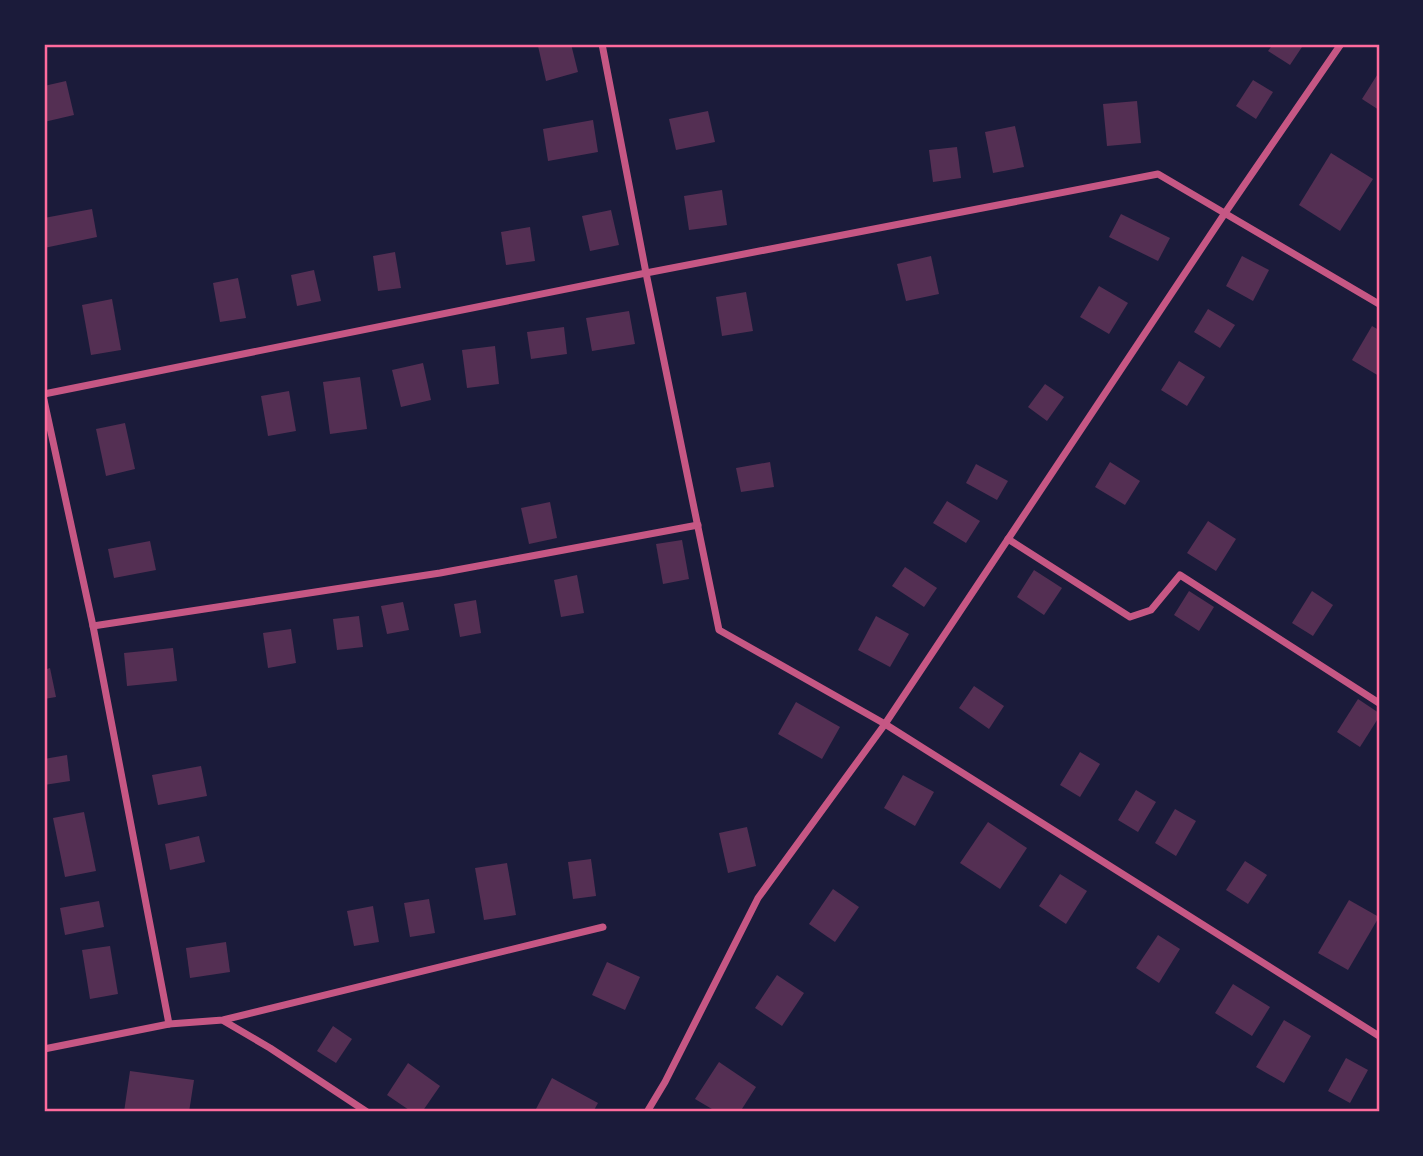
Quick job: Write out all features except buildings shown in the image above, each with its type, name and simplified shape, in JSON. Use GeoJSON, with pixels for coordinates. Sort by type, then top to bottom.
{"type":"FeatureCollection","features":[{"type":"Feature","properties":{"kind":"street"},"geometry":{"type":"LineString","coordinates":[[602,44],[719,630],[885,724],[1379,1036]]}},
{"type":"Feature","properties":{"kind":"street"},"geometry":{"type":"LineString","coordinates":[[647,1112],[665,1082],[758,898],[885,724],[1225,213],[1341,44]]}},
{"type":"Feature","properties":{"kind":"street"},"geometry":{"type":"LineString","coordinates":[[44,394],[1158,174],[1379,304]]}},
{"type":"Feature","properties":{"kind":"street"},"geometry":{"type":"LineString","coordinates":[[44,400],[93,626],[169,1024]]}},
{"type":"Feature","properties":{"kind":"street"},"geometry":{"type":"LineString","coordinates":[[93,626],[440,573],[698,526]]}},
{"type":"Feature","properties":{"kind":"street"},"geometry":{"type":"LineString","coordinates":[[1008,539],[1130,617],[1150,610],[1180,575],[1379,703]]}},
{"type":"Feature","properties":{"kind":"street"},"geometry":{"type":"LineString","coordinates":[[44,1049],[169,1024],[223,1020],[603,927]]}},
{"type":"Feature","properties":{"kind":"street"},"geometry":{"type":"LineString","coordinates":[[223,1020],[367,1112]]}}]}
